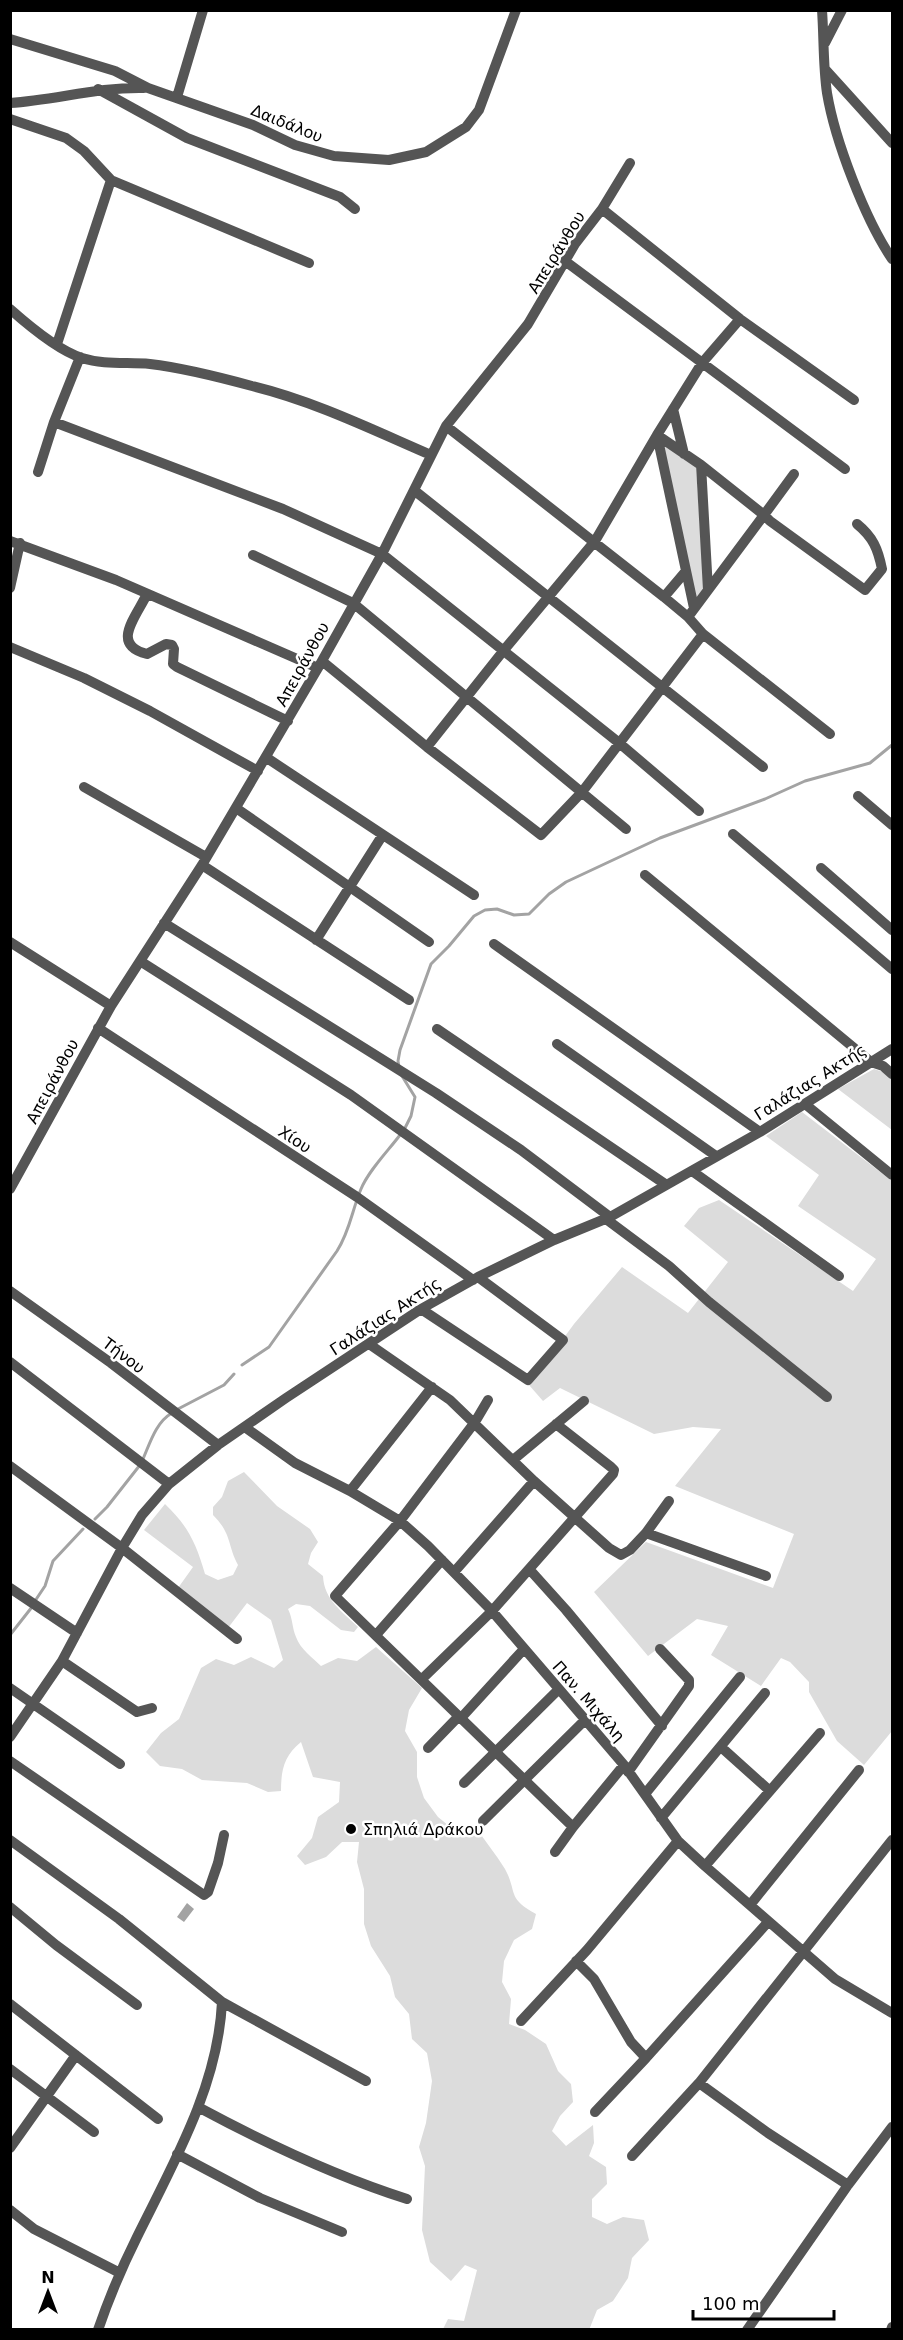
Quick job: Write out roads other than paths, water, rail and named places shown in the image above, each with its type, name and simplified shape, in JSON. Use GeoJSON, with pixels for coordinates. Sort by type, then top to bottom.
{"type":"FeatureCollection","features":[{"type":"Feature","properties":{"kind":"street"},"geometry":{"type":"LineString","coordinates":[[177,97],[203,10]]}},
{"type":"Feature","properties":{"kind":"street","name":"Δαιδάλου"},"geometry":{"type":"LineString","coordinates":[[10,39],[115,71],[148,88],[253,125],[295,145],[357,159],[389,159],[426,152],[466,127],[479,110],[516,10]]}},
{"type":"Feature","properties":{"kind":"street"},"geometry":{"type":"LineString","coordinates":[[822,10],[827,91],[838,140],[867,210],[892,259]]}},
{"type":"Feature","properties":{"kind":"street"},"geometry":{"type":"LineString","coordinates":[[825,43],[842,10]]}},
{"type":"Feature","properties":{"kind":"street"},"geometry":{"type":"LineString","coordinates":[[825,68],[892,143]]}},
{"type":"Feature","properties":{"kind":"street"},"geometry":{"type":"LineString","coordinates":[[10,103],[36,101],[98,89],[148,88]]}},
{"type":"Feature","properties":{"kind":"street"},"geometry":{"type":"LineString","coordinates":[[98,89],[188,138],[340,197],[356,209]]}},
{"type":"Feature","properties":{"kind":"street"},"geometry":{"type":"LineString","coordinates":[[10,119],[66,138],[84,151],[111,180],[309,263]]}},
{"type":"Feature","properties":{"kind":"street","name":"Απειράνθου"},"geometry":{"type":"LineString","coordinates":[[10,1189],[111,1006],[267,758],[382,554],[446,426],[528,324],[565,261],[602,209],[630,163]]}},
{"type":"Feature","properties":{"kind":"street"},"geometry":{"type":"LineString","coordinates":[[57,344],[111,180]]}},
{"type":"Feature","properties":{"kind":"street"},"geometry":{"type":"LineString","coordinates":[[602,209],[740,319],[854,400]]}},
{"type":"Feature","properties":{"kind":"street"},"geometry":{"type":"LineString","coordinates":[[565,261],[845,469]]}},
{"type":"Feature","properties":{"kind":"street"},"geometry":{"type":"LineString","coordinates":[[10,309],[57,344],[80,357],[114,364],[147,364],[183,369],[255,386],[327,411],[431,455]]}},
{"type":"Feature","properties":{"kind":"street"},"geometry":{"type":"LineString","coordinates":[[427,747],[595,541],[702,363],[740,319]]}},
{"type":"Feature","properties":{"kind":"street"},"geometry":{"type":"LineString","coordinates":[[38,472],[54,422],[80,357]]}},
{"type":"Feature","properties":{"kind":"street"},"geometry":{"type":"LineString","coordinates":[[673,409],[684,454]]}},
{"type":"Feature","properties":{"kind":"street"},"geometry":{"type":"LineString","coordinates":[[54,422],[284,509],[382,554],[618,742],[699,811]]}},
{"type":"Feature","properties":{"kind":"street"},"geometry":{"type":"LineString","coordinates":[[446,426],[664,597],[691,613]]}},
{"type":"Feature","properties":{"kind":"street"},"geometry":{"type":"LineString","coordinates":[[657,435],[701,465],[770,521],[865,590],[882,568],[879,552],[871,535],[857,524]]}},
{"type":"Feature","properties":{"kind":"street"},"geometry":{"type":"LineString","coordinates":[[657,435],[686,572],[691,613],[703,634],[830,734]]}},
{"type":"Feature","properties":{"kind":"street"},"geometry":{"type":"LineString","coordinates":[[644,458],[664,468]]}},
{"type":"Feature","properties":{"kind":"street"},"geometry":{"type":"LineString","coordinates":[[701,465],[708,590]]}},
{"type":"Feature","properties":{"kind":"street"},"geometry":{"type":"LineString","coordinates":[[691,613],[794,474]]}},
{"type":"Feature","properties":{"kind":"street"},"geometry":{"type":"LineString","coordinates":[[415,491],[763,767]]}},
{"type":"Feature","properties":{"kind":"street"},"geometry":{"type":"LineString","coordinates":[[10,588],[15,542],[320,665],[541,835],[582,792],[618,742],[703,634]]}},
{"type":"Feature","properties":{"kind":"street"},"geometry":{"type":"LineString","coordinates":[[706,552],[726,566]]}},
{"type":"Feature","properties":{"kind":"street"},"geometry":{"type":"LineString","coordinates":[[253,555],[353,603],[626,829]]}},
{"type":"Feature","properties":{"kind":"street"},"geometry":{"type":"LineString","coordinates":[[664,597],[686,572]]}},
{"type":"Feature","properties":{"kind":"street"},"geometry":{"type":"LineString","coordinates":[[147,594],[128,633],[129,646],[147,654],[166,644],[172,645],[173,664],[177,667],[288,721]]}},
{"type":"Feature","properties":{"kind":"street"},"geometry":{"type":"LineString","coordinates":[[10,647],[84,678],[141,706],[258,771]]}},
{"type":"Feature","properties":{"kind":"street"},"geometry":{"type":"LineString","coordinates":[[267,758],[474,896]]}},
{"type":"Feature","properties":{"kind":"street"},"geometry":{"type":"LineString","coordinates":[[84,787],[204,861],[316,940],[409,1000]]}},
{"type":"Feature","properties":{"kind":"street"},"geometry":{"type":"LineString","coordinates":[[858,796],[892,825]]}},
{"type":"Feature","properties":{"kind":"street"},"geometry":{"type":"LineString","coordinates":[[236,808],[429,942]]}},
{"type":"Feature","properties":{"kind":"street"},"geometry":{"type":"LineString","coordinates":[[733,834],[892,969]]}},
{"type":"Feature","properties":{"kind":"street"},"geometry":{"type":"LineString","coordinates":[[316,940],[351,889],[382,836]]}},
{"type":"Feature","properties":{"kind":"street"},"geometry":{"type":"LineString","coordinates":[[821,867],[892,930]]}},
{"type":"Feature","properties":{"kind":"street"},"geometry":{"type":"LineString","coordinates":[[645,875],[871,1062],[883,1066],[892,1074]]}},
{"type":"Feature","properties":{"kind":"street"},"geometry":{"type":"LineString","coordinates":[[164,923],[436,1093],[521,1150],[669,1266],[709,1302],[827,1397]]}},
{"type":"Feature","properties":{"kind":"street"},"geometry":{"type":"LineString","coordinates":[[10,942],[111,1006]]}},
{"type":"Feature","properties":{"kind":"street"},"geometry":{"type":"LineString","coordinates":[[494,944],[760,1132]]}},
{"type":"Feature","properties":{"kind":"street"},"geometry":{"type":"LineString","coordinates":[[140,961],[351,1095],[554,1240]]}},
{"type":"Feature","properties":{"kind":"street","name":"Χίου"},"geometry":{"type":"LineString","coordinates":[[98,1028],[357,1197],[563,1340],[528,1380],[421,1309]]}},
{"type":"Feature","properties":{"kind":"street"},"geometry":{"type":"LineString","coordinates":[[437,1029],[665,1184]]}},
{"type":"Feature","properties":{"kind":"street"},"geometry":{"type":"LineString","coordinates":[[557,1044],[716,1156]]}},
{"type":"Feature","properties":{"kind":"street","name":"Γαλάζιας Ακτής"},"geometry":{"type":"LineString","coordinates":[[10,1737],[62,1661],[142,1515],[169,1484],[218,1445],[421,1309],[476,1278],[554,1240],[608,1218],[760,1132],[892,1049]]}},
{"type":"Feature","properties":{"kind":"street"},"geometry":{"type":"LineString","coordinates":[[805,1104],[892,1175]]}},
{"type":"Feature","properties":{"kind":"street"},"geometry":{"type":"LineString","coordinates":[[692,1171],[839,1276]]}},
{"type":"Feature","properties":{"kind":"street","name":"Τήνου"},"geometry":{"type":"LineString","coordinates":[[10,1291],[111,1363],[218,1445]]}},
{"type":"Feature","properties":{"kind":"street"},"geometry":{"type":"LineString","coordinates":[[369,1344],[432,1387],[475,1422],[534,1481],[609,1548],[621,1555],[630,1550],[646,1533],[669,1501]]}},
{"type":"Feature","properties":{"kind":"street"},"geometry":{"type":"LineString","coordinates":[[10,1362],[169,1484]]}},
{"type":"Feature","properties":{"kind":"street"},"geometry":{"type":"LineString","coordinates":[[350,1491],[432,1387]]}},
{"type":"Feature","properties":{"kind":"street"},"geometry":{"type":"LineString","coordinates":[[488,1400],[475,1422],[400,1521],[334,1596],[573,1827]]}},
{"type":"Feature","properties":{"kind":"street"},"geometry":{"type":"LineString","coordinates":[[513,1460],[584,1401]]}},
{"type":"Feature","properties":{"kind":"street"},"geometry":{"type":"LineString","coordinates":[[422,1679],[492,1611],[613,1474],[614,1470],[556,1424]]}},
{"type":"Feature","properties":{"kind":"street","name":"Παν. Μιχάλη"},"geometry":{"type":"LineString","coordinates":[[246,1428],[295,1463],[350,1491],[400,1521],[455,1571],[492,1611],[626,1769],[678,1841],[803,1953],[841,1983],[892,2013]]}},
{"type":"Feature","properties":{"kind":"street"},"geometry":{"type":"LineString","coordinates":[[10,1466],[122,1548],[237,1639]]}},
{"type":"Feature","properties":{"kind":"street"},"geometry":{"type":"LineString","coordinates":[[455,1571],[534,1481]]}},
{"type":"Feature","properties":{"kind":"street"},"geometry":{"type":"LineString","coordinates":[[646,1533],[766,1576]]}},
{"type":"Feature","properties":{"kind":"street"},"geometry":{"type":"LineString","coordinates":[[376,1635],[442,1560]]}},
{"type":"Feature","properties":{"kind":"street"},"geometry":{"type":"LineString","coordinates":[[530,1570],[574,1619],[662,1726]]}},
{"type":"Feature","properties":{"kind":"street"},"geometry":{"type":"LineString","coordinates":[[10,1588],[77,1633]]}},
{"type":"Feature","properties":{"kind":"street"},"geometry":{"type":"LineString","coordinates":[[428,1748],[524,1649]]}},
{"type":"Feature","properties":{"kind":"street"},"geometry":{"type":"LineString","coordinates":[[555,1852],[573,1827],[662,1726],[689,1686],[689,1680],[660,1649]]}},
{"type":"Feature","properties":{"kind":"street"},"geometry":{"type":"LineString","coordinates":[[62,1661],[137,1712],[152,1708]]}},
{"type":"Feature","properties":{"kind":"street"},"geometry":{"type":"LineString","coordinates":[[645,1794],[740,1677]]}},
{"type":"Feature","properties":{"kind":"street"},"geometry":{"type":"LineString","coordinates":[[10,1688],[120,1764]]}},
{"type":"Feature","properties":{"kind":"street"},"geometry":{"type":"LineString","coordinates":[[464,1783],[559,1689]]}},
{"type":"Feature","properties":{"kind":"street"},"geometry":{"type":"LineString","coordinates":[[661,1818],[765,1693]]}},
{"type":"Feature","properties":{"kind":"street"},"geometry":{"type":"LineString","coordinates":[[483,1821],[585,1720]]}},
{"type":"Feature","properties":{"kind":"street"},"geometry":{"type":"LineString","coordinates":[[705,1866],[820,1733]]}},
{"type":"Feature","properties":{"kind":"street"},"geometry":{"type":"LineString","coordinates":[[720,1747],[770,1791]]}},
{"type":"Feature","properties":{"kind":"street"},"geometry":{"type":"LineString","coordinates":[[10,1761],[204,1895],[208,1892],[218,1863],[224,1835]]}},
{"type":"Feature","properties":{"kind":"street"},"geometry":{"type":"LineString","coordinates":[[750,1905],[859,1770]]}},
{"type":"Feature","properties":{"kind":"street"},"geometry":{"type":"LineString","coordinates":[[10,1840],[118,1919],[222,2002],[366,2081]]}},
{"type":"Feature","properties":{"kind":"street"},"geometry":{"type":"LineString","coordinates":[[632,2156],[699,2083],[892,1840]]}},
{"type":"Feature","properties":{"kind":"street"},"geometry":{"type":"LineString","coordinates":[[521,2021],[576,1961],[678,1841]]}},
{"type":"Feature","properties":{"kind":"street"},"geometry":{"type":"LineString","coordinates":[[10,1907],[56,1945],[137,2005]]}},
{"type":"Feature","properties":{"kind":"street"},"geometry":{"type":"LineString","coordinates":[[595,2112],[768,1922]]}},
{"type":"Feature","properties":{"kind":"street"},"geometry":{"type":"LineString","coordinates":[[576,1961],[594,1979],[631,2043],[646,2058]]}},
{"type":"Feature","properties":{"kind":"street"},"geometry":{"type":"LineString","coordinates":[[98,2330],[120,2273],[198,2107],[212,2068],[222,2002]]}},
{"type":"Feature","properties":{"kind":"street"},"geometry":{"type":"LineString","coordinates":[[10,2004],[158,2119]]}},
{"type":"Feature","properties":{"kind":"street"},"geometry":{"type":"LineString","coordinates":[[10,2148],[75,2055]]}},
{"type":"Feature","properties":{"kind":"street"},"geometry":{"type":"LineString","coordinates":[[10,2070],[94,2132]]}},
{"type":"Feature","properties":{"kind":"street"},"geometry":{"type":"LineString","coordinates":[[699,2083],[768,2133],[848,2185]]}},
{"type":"Feature","properties":{"kind":"street"},"geometry":{"type":"LineString","coordinates":[[198,2107],[245,2132],[311,2162],[407,2199]]}},
{"type":"Feature","properties":{"kind":"street"},"geometry":{"type":"LineString","coordinates":[[747,2330],[848,2185],[892,2127]]}},
{"type":"Feature","properties":{"kind":"street"},"geometry":{"type":"LineString","coordinates":[[177,2154],[260,2198],[342,2232]]}},
{"type":"Feature","properties":{"kind":"street"},"geometry":{"type":"LineString","coordinates":[[10,2210],[34,2229],[120,2273]]}},
{"type":"Feature","properties":{"kind":"waterway"},"geometry":{"type":"LineString","coordinates":[[399,1067],[400,1050],[431,964],[474,916],[485,910],[497,909],[514,915],[529,914],[549,894],[566,882],[660,838],[765,799],[805,781],[870,763],[892,745]]}},
{"type":"Feature","properties":{"kind":"waterway"},"geometry":{"type":"LineString","coordinates":[[402,1076],[415,1097],[411,1116],[404,1130]]}},
{"type":"Feature","properties":{"kind":"waterway"},"geometry":{"type":"LineString","coordinates":[[242,1365],[269,1347],[337,1251],[345,1236],[364,1182],[400,1135]]}},
{"type":"Feature","properties":{"kind":"waterway"},"geometry":{"type":"LineString","coordinates":[[178,1409],[224,1385],[234,1374]]}},
{"type":"Feature","properties":{"kind":"waterway"},"geometry":{"type":"LineString","coordinates":[[143,1459],[158,1427],[172,1413]]}},
{"type":"Feature","properties":{"kind":"waterway"},"geometry":{"type":"LineString","coordinates":[[95,1519],[140,1465]]}},
{"type":"Feature","properties":{"kind":"waterway"},"geometry":{"type":"LineString","coordinates":[[35,1601],[45,1586],[53,1561],[83,1529]]}},
{"type":"Feature","properties":{"kind":"waterway"},"geometry":{"type":"LineString","coordinates":[[10,1635],[32,1607]]}},
{"type":"Feature","properties":{"kind":"place","name":"Σπηλιά Δράκου"},"geometry":{"type":"Point","coordinates":[351,1829]}}]}
